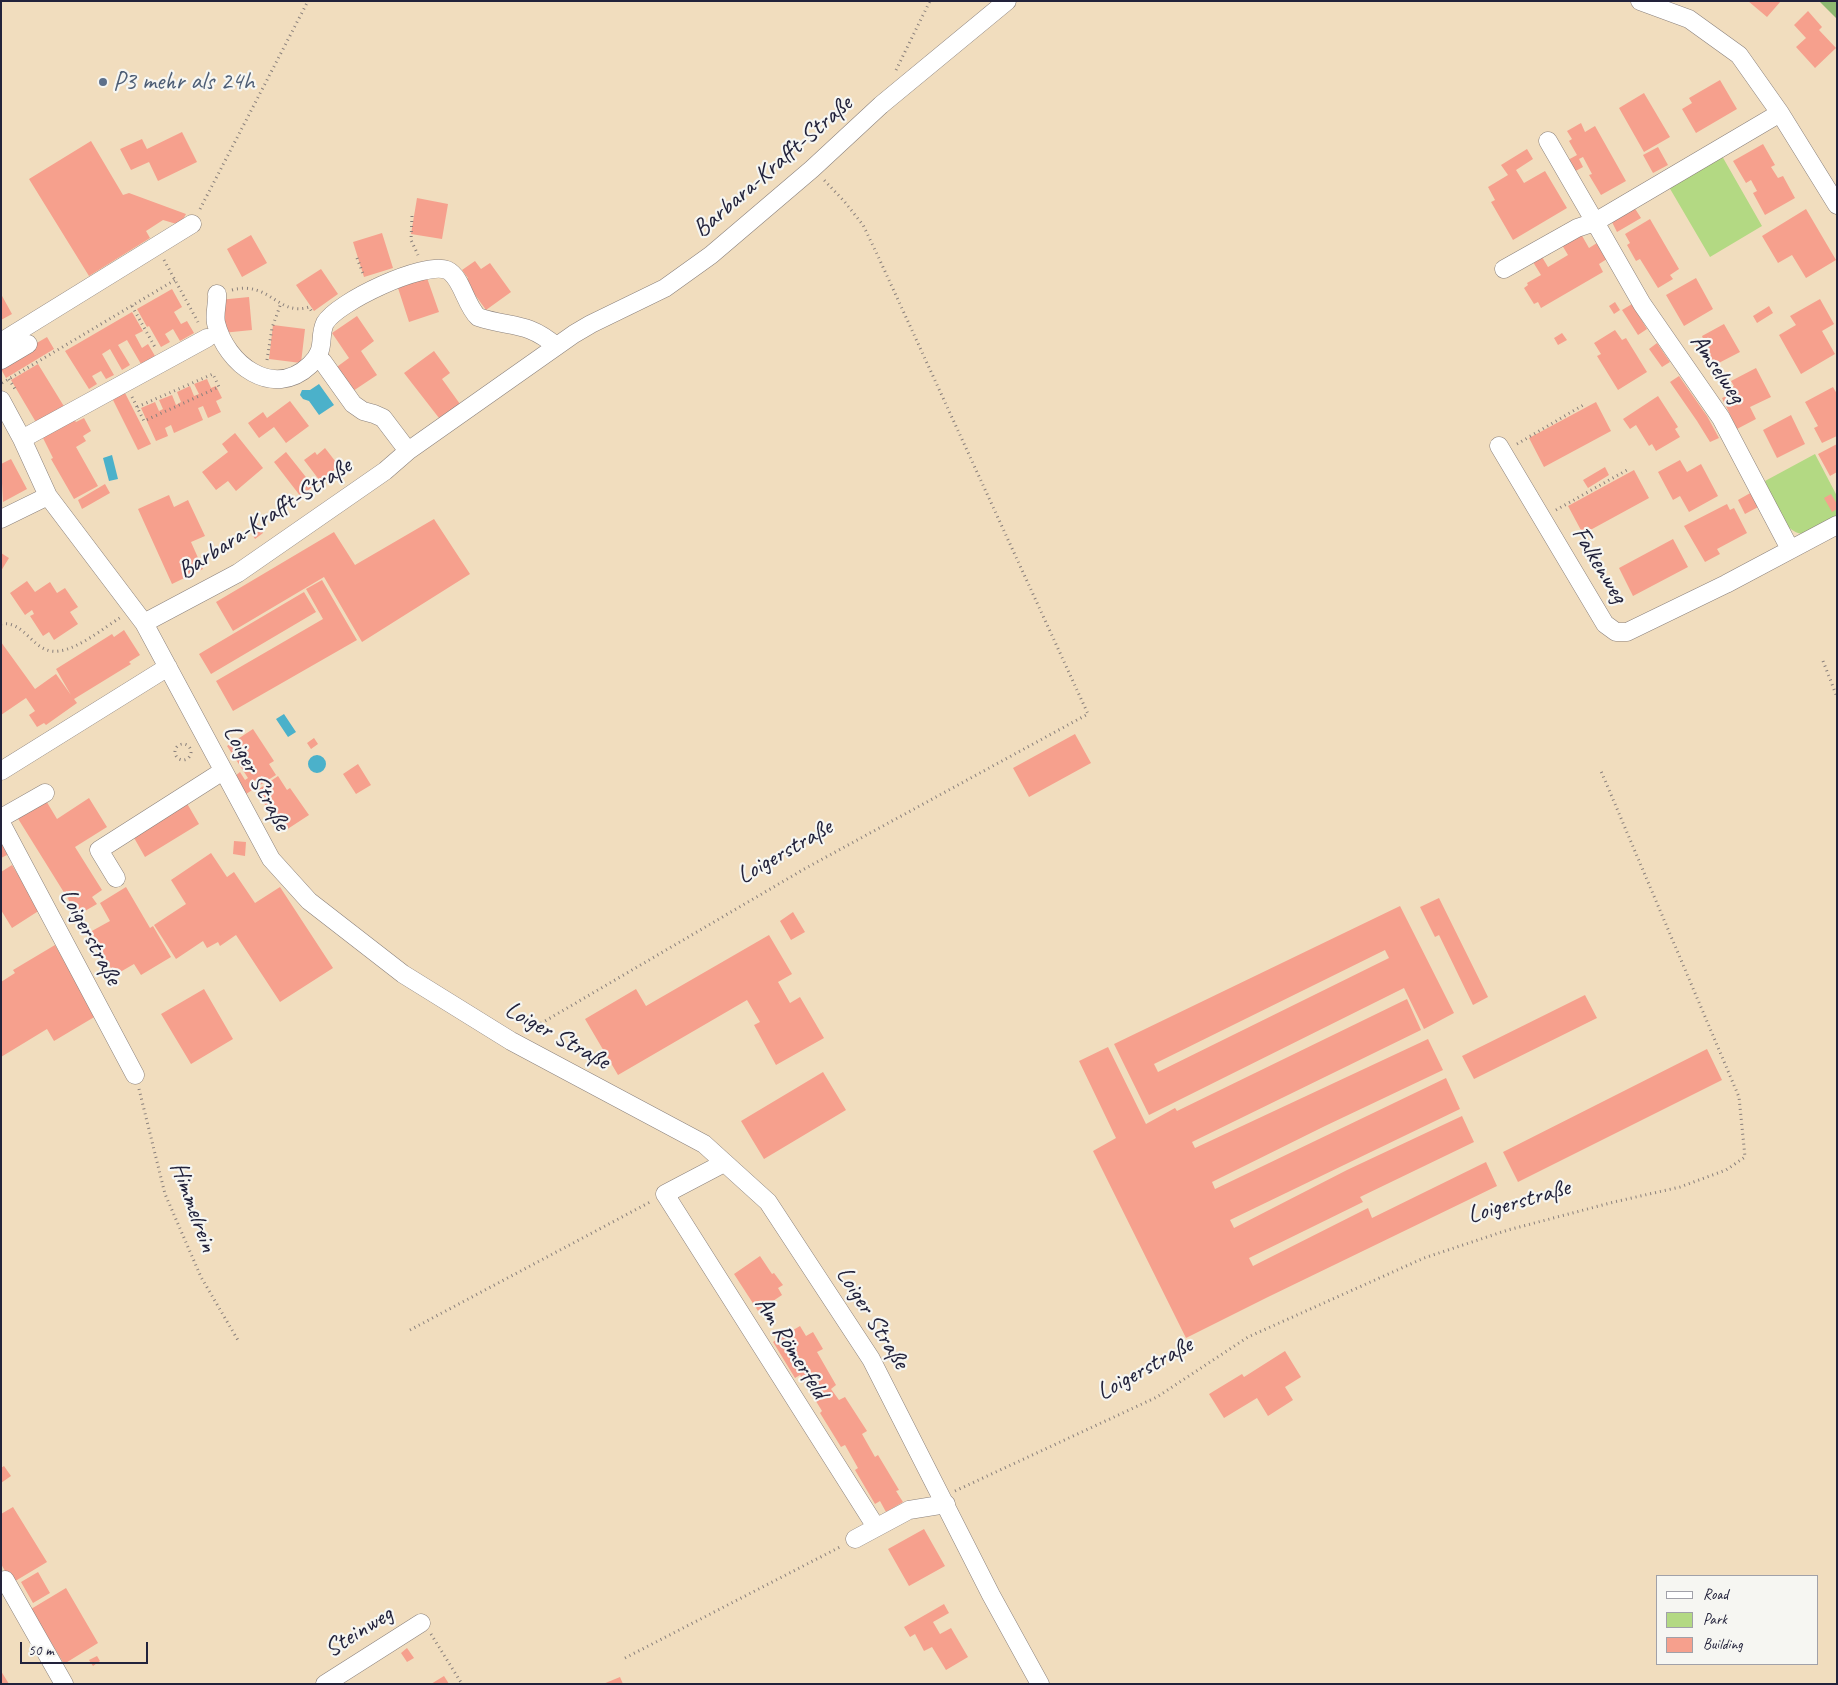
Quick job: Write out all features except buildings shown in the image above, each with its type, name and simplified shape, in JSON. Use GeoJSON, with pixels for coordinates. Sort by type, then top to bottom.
{"type":"FeatureCollection","features":[{"type":"Feature","properties":{"kind":"street","name":"Barbara-Krafft-Straße"},"geometry":{"type":"LineString","coordinates":[[139,616],[238,573],[385,471],[408,451],[556,346],[591,324],[642,300],[677,280],[711,255],[812,169],[881,105],[1007,1]]}},
{"type":"Feature","properties":{"kind":"street"},"geometry":{"type":"LineString","coordinates":[[1640,1],[1689,19],[1739,55],[1780,113],[1837,205]]}},
{"type":"Feature","properties":{"kind":"street"},"geometry":{"type":"LineString","coordinates":[[1504,269],[1577,228],[1595,222],[1780,113]]}},
{"type":"Feature","properties":{"kind":"street","name":"Amselweg"},"geometry":{"type":"LineString","coordinates":[[1548,141],[1642,304],[1721,418],[1790,549]]}},
{"type":"Feature","properties":{"kind":"street"},"geometry":{"type":"LineString","coordinates":[[1,342],[192,224]]}},
{"type":"Feature","properties":{"kind":"street"},"geometry":{"type":"LineString","coordinates":[[217,294],[216,324],[222,338],[247,370],[265,378],[286,378],[299,374],[317,358],[321,348],[325,324],[334,314],[372,290],[411,273],[424,270],[442,269],[452,274],[473,312],[478,317],[533,330],[556,346]]}},
{"type":"Feature","properties":{"kind":"street"},"geometry":{"type":"LineString","coordinates":[[22,439],[207,338]]}},
{"type":"Feature","properties":{"kind":"street"},"geometry":{"type":"LineString","coordinates":[[1,360],[28,344]]}},
{"type":"Feature","properties":{"kind":"street"},"geometry":{"type":"LineString","coordinates":[[317,358],[323,362],[353,404],[363,411],[383,418],[408,451]]}},
{"type":"Feature","properties":{"kind":"street","name":"Loiger Straße"},"geometry":{"type":"LineString","coordinates":[[1,400],[22,439],[48,496],[139,616],[271,859],[309,901],[403,974],[511,1041],[704,1144],[768,1202],[872,1359],[991,1595],[1040,1684]]}},
{"type":"Feature","properties":{"kind":"street","name":"Falkenweg"},"geometry":{"type":"LineString","coordinates":[[1501,449],[1605,624],[1616,632],[1628,632],[1790,549]]}},
{"type":"Feature","properties":{"kind":"street"},"geometry":{"type":"LineString","coordinates":[[1,519],[48,496]]}},
{"type":"Feature","properties":{"kind":"street"},"geometry":{"type":"LineString","coordinates":[[1790,549],[1837,525]]}},
{"type":"Feature","properties":{"kind":"street"},"geometry":{"type":"LineString","coordinates":[[1,771],[168,667]]}},
{"type":"Feature","properties":{"kind":"street"},"geometry":{"type":"LineString","coordinates":[[116,878],[100,850],[223,771]]}},
{"type":"Feature","properties":{"kind":"street"},"geometry":{"type":"LineString","coordinates":[[1,818],[45,793]]}},
{"type":"Feature","properties":{"kind":"street","name":"Loigerstraße"},"geometry":{"type":"LineString","coordinates":[[1,823],[135,1075]]}},
{"type":"Feature","properties":{"kind":"street"},"geometry":{"type":"LineString","coordinates":[[665,1194],[724,1163]]}},
{"type":"Feature","properties":{"kind":"street","name":"Am Römerfeld"},"geometry":{"type":"LineString","coordinates":[[665,1194],[876,1527]]}},
{"type":"Feature","properties":{"kind":"street"},"geometry":{"type":"LineString","coordinates":[[855,1539],[909,1510],[944,1501]]}},
{"type":"Feature","properties":{"kind":"street"},"geometry":{"type":"LineString","coordinates":[[5,1580],[64,1684]]}},
{"type":"Feature","properties":{"kind":"street","name":"Steinweg"},"geometry":{"type":"LineString","coordinates":[[325,1684],[421,1623]]}},
{"type":"Feature","properties":{"kind":"path"},"geometry":{"type":"LineString","coordinates":[[192,224],[308,1]]}},
{"type":"Feature","properties":{"kind":"path"},"geometry":{"type":"LineString","coordinates":[[896,70],[930,1]]}},
{"type":"Feature","properties":{"kind":"path","name":"Loigerstraße"},"geometry":{"type":"LineString","coordinates":[[511,1041],[806,868],[1088,714],[863,226],[844,201],[812,169]]}},
{"type":"Feature","properties":{"kind":"path"},"geometry":{"type":"LineString","coordinates":[[412,216],[411,240],[424,270]]}},
{"type":"Feature","properties":{"kind":"path"},"geometry":{"type":"LineString","coordinates":[[164,260],[207,338]]}},
{"type":"Feature","properties":{"kind":"path"},"geometry":{"type":"LineString","coordinates":[[1,383],[175,280]]}},
{"type":"Feature","properties":{"kind":"path"},"geometry":{"type":"LineString","coordinates":[[217,294],[250,287],[297,310],[309,307],[316,317],[325,324]]}},
{"type":"Feature","properties":{"kind":"path"},"geometry":{"type":"LineString","coordinates":[[265,378],[270,338],[275,316],[281,303]]}},
{"type":"Feature","properties":{"kind":"path"},"geometry":{"type":"LineString","coordinates":[[132,306],[164,361]]}},
{"type":"Feature","properties":{"kind":"path"},"geometry":{"type":"LineString","coordinates":[[125,383],[137,407],[144,421],[219,387],[213,374],[137,407]]}},
{"type":"Feature","properties":{"kind":"path"},"geometry":{"type":"LineString","coordinates":[[1501,449],[1585,404]]}},
{"type":"Feature","properties":{"kind":"path"},"geometry":{"type":"LineString","coordinates":[[1541,518],[1627,470]]}},
{"type":"Feature","properties":{"kind":"path"},"geometry":{"type":"LineString","coordinates":[[1,624],[12,624],[42,649],[56,652],[66,650],[139,616]]}},
{"type":"Feature","properties":{"kind":"path"},"geometry":{"type":"LineString","coordinates":[[1823,661],[1837,697]]}},
{"type":"Feature","properties":{"kind":"path"},"geometry":{"type":"LineString","coordinates":[[182,745],[189,748],[190,754],[188,758],[180,760],[177,757],[176,749],[179,746],[182,745]]}},
{"type":"Feature","properties":{"kind":"path","name":"Loigerstraße"},"geometry":{"type":"LineString","coordinates":[[944,1501],[1157,1397],[1248,1337],[1424,1258],[1508,1230],[1680,1187],[1726,1170],[1745,1157],[1739,1097],[1601,771]]}},
{"type":"Feature","properties":{"kind":"path","name":"Himmelrein"},"geometry":{"type":"LineString","coordinates":[[135,1075],[165,1194],[201,1277],[239,1342]]}},
{"type":"Feature","properties":{"kind":"path"},"geometry":{"type":"LineString","coordinates":[[410,1330],[665,1194]]}},
{"type":"Feature","properties":{"kind":"path"},"geometry":{"type":"LineString","coordinates":[[626,1658],[855,1539]]}},
{"type":"Feature","properties":{"kind":"path"},"geometry":{"type":"LineString","coordinates":[[421,1623],[426,1625],[462,1684]]}},
{"type":"Feature","properties":{"kind":"green space"},"geometry":{"type":"Polygon","coordinates":[[[1819,1],[1837,1],[1837,19],[1819,1]]]}},
{"type":"Feature","properties":{"kind":"green space"},"geometry":{"type":"Polygon","coordinates":[[[1722,156],[1762,226],[1710,257],[1669,187],[1722,156]]]}},
{"type":"Feature","properties":{"kind":"green space"},"geometry":{"type":"Polygon","coordinates":[[[1815,454],[1837,496],[1837,519],[1812,532],[1800,534],[1786,524],[1776,507],[1765,481],[1815,454]]]}},
{"type":"Feature","properties":{"kind":"water"},"geometry":{"type":"Polygon","coordinates":[[[319,384],[334,405],[319,415],[309,401],[303,399],[300,395],[302,390],[310,390],[319,384]]]}},
{"type":"Feature","properties":{"kind":"water"},"geometry":{"type":"Polygon","coordinates":[[[112,455],[118,479],[109,481],[103,458],[112,455]]]}},
{"type":"Feature","properties":{"kind":"water"},"geometry":{"type":"Polygon","coordinates":[[[284,714],[296,732],[288,737],[276,719],[284,714]]]}},
{"type":"Feature","properties":{"kind":"water"},"geometry":{"type":"Polygon","coordinates":[[[313,755],[321,755],[326,760],[324,771],[313,773],[308,768],[308,760],[313,755]]]}},
{"type":"Feature","properties":{"kind":"place","name":"P3 mehr als 24h"},"geometry":{"type":"Point","coordinates":[103,82]}}]}
